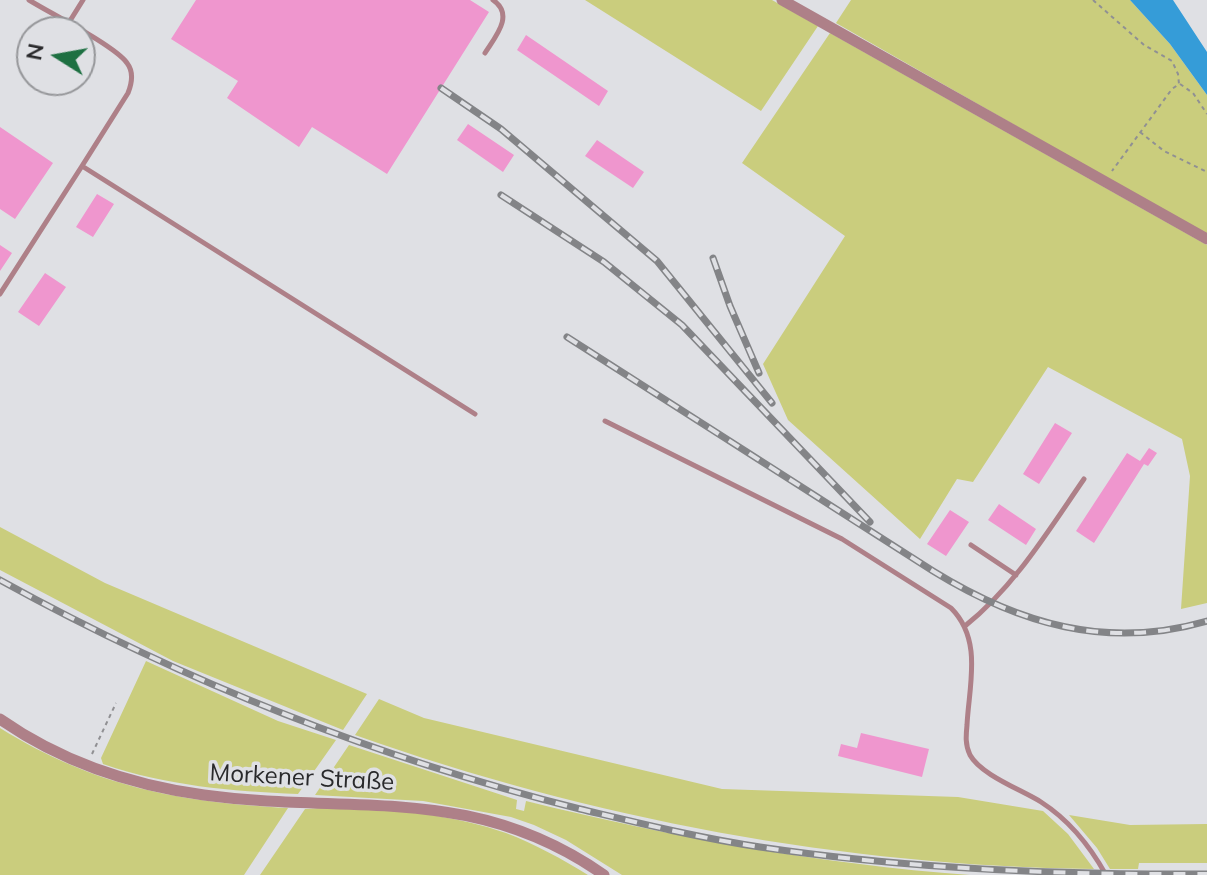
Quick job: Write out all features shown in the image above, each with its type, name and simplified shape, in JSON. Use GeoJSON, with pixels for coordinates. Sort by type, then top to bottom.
{"type":"FeatureCollection","features":[{"type":"Feature","properties":{"kind":"street"},"geometry":{"type":"LineString","coordinates":[[782,0],[1207,239]]}},
{"type":"Feature","properties":{"kind":"street","name":"Morkener Straße"},"geometry":{"type":"LineString","coordinates":[[0,719],[41,745],[87,766],[156,786],[204,795],[393,805],[466,815],[527,833],[604,875]]}},
{"type":"Feature","properties":{"kind":"lane"},"geometry":{"type":"LineString","coordinates":[[29,0],[55,16]]}},
{"type":"Feature","properties":{"kind":"lane"},"geometry":{"type":"LineString","coordinates":[[485,53],[504,17],[502,8],[493,0]]}},
{"type":"Feature","properties":{"kind":"lane"},"geometry":{"type":"LineString","coordinates":[[0,294],[128,93],[132,73],[123,58],[96,41]]}},
{"type":"Feature","properties":{"kind":"lane"},"geometry":{"type":"LineString","coordinates":[[82,166],[475,414]]}},
{"type":"Feature","properties":{"kind":"lane"},"geometry":{"type":"LineString","coordinates":[[605,421],[850,543],[943,601],[965,626],[972,650],[966,736],[970,755],[982,768],[1057,814],[1089,847],[1106,875]]}},
{"type":"Feature","properties":{"kind":"lane"},"geometry":{"type":"LineString","coordinates":[[965,626],[1016,575],[1084,479]]}},
{"type":"Feature","properties":{"kind":"lane"},"geometry":{"type":"LineString","coordinates":[[971,545],[1016,575]]}},
{"type":"Feature","properties":{"kind":"path"},"geometry":{"type":"LineString","coordinates":[[1093,0],[1144,45],[1172,61],[1179,84],[1193,93],[1207,114]]}},
{"type":"Feature","properties":{"kind":"path"},"geometry":{"type":"LineString","coordinates":[[1104,181],[1179,84]]}},
{"type":"Feature","properties":{"kind":"path"},"geometry":{"type":"LineString","coordinates":[[1140,132],[1164,151],[1207,172]]}},
{"type":"Feature","properties":{"kind":"path"},"geometry":{"type":"LineString","coordinates":[[87,766],[116,703]]}},
{"type":"Feature","properties":{"kind":"green space"},"geometry":{"type":"Polygon","coordinates":[[[585,0],[772,0],[818,26],[761,111],[585,0]]]}},
{"type":"Feature","properties":{"kind":"green space"},"geometry":{"type":"Polygon","coordinates":[[[851,0],[1130,0],[1170,44],[1207,95],[1207,235],[836,23],[851,0]]]}},
{"type":"Feature","properties":{"kind":"green space"},"geometry":{"type":"Polygon","coordinates":[[[830,33],[1207,245],[1207,603],[1181,609],[1190,476],[1182,439],[1048,367],[973,482],[957,479],[920,539],[788,420],[763,364],[845,236],[742,163],[830,33]]]}},
{"type":"Feature","properties":{"kind":"green space"},"geometry":{"type":"Polygon","coordinates":[[[0,527],[105,583],[367,694],[343,730],[173,661],[0,570],[0,527]]]}},
{"type":"Feature","properties":{"kind":"green space"},"geometry":{"type":"Polygon","coordinates":[[[146,661],[278,721],[336,740],[298,794],[199,786],[151,778],[103,764],[101,758],[146,661]]]}},
{"type":"Feature","properties":{"kind":"green space"},"geometry":{"type":"Polygon","coordinates":[[[379,699],[424,718],[722,789],[958,797],[1043,811],[1068,834],[1094,869],[906,859],[719,832],[627,814],[445,765],[355,735],[379,699]]]}},
{"type":"Feature","properties":{"kind":"green space"},"geometry":{"type":"Polygon","coordinates":[[[0,728],[70,765],[139,788],[210,801],[288,808],[244,875],[0,875],[0,728]]]}},
{"type":"Feature","properties":{"kind":"green space"},"geometry":{"type":"Polygon","coordinates":[[[349,745],[517,800],[516,809],[524,811],[526,801],[746,847],[858,864],[970,875],[622,875],[566,840],[511,817],[423,801],[315,795],[349,745]]]}},
{"type":"Feature","properties":{"kind":"green space"},"geometry":{"type":"Polygon","coordinates":[[[305,809],[380,809],[460,820],[517,837],[588,875],[260,875],[305,809]]]}},
{"type":"Feature","properties":{"kind":"green space"},"geometry":{"type":"Polygon","coordinates":[[[1069,815],[1130,825],[1207,824],[1207,863],[1139,863],[1138,869],[1110,869],[1069,815]]]}},
{"type":"Feature","properties":{"kind":"water"},"geometry":{"type":"Polygon","coordinates":[[[1130,0],[1173,0],[1207,52],[1207,95],[1170,44],[1130,0]]]}},
{"type":"Feature","properties":{"kind":"building"},"geometry":{"type":"Polygon","coordinates":[[[196,0],[470,0],[489,12],[387,174],[312,127],[299,147],[227,98],[238,81],[171,39],[196,0]]]}},
{"type":"Feature","properties":{"kind":"building"},"geometry":{"type":"Polygon","coordinates":[[[526,35],[608,91],[599,106],[517,50],[526,35]]]}},
{"type":"Feature","properties":{"kind":"building"},"geometry":{"type":"Polygon","coordinates":[[[468,124],[514,155],[503,172],[457,140],[468,124]]]}},
{"type":"Feature","properties":{"kind":"building"},"geometry":{"type":"Polygon","coordinates":[[[0,127],[53,163],[15,219],[0,209],[0,127]]]}},
{"type":"Feature","properties":{"kind":"building"},"geometry":{"type":"Polygon","coordinates":[[[597,140],[644,172],[633,188],[585,156],[597,140]]]}},
{"type":"Feature","properties":{"kind":"building"},"geometry":{"type":"Polygon","coordinates":[[[97,194],[114,204],[93,237],[76,227],[97,194]]]}},
{"type":"Feature","properties":{"kind":"building"},"geometry":{"type":"Polygon","coordinates":[[[0,245],[12,253],[0,271],[0,245]]]}},
{"type":"Feature","properties":{"kind":"building"},"geometry":{"type":"Polygon","coordinates":[[[45,273],[66,287],[39,326],[18,312],[45,273]]]}},
{"type":"Feature","properties":{"kind":"building"},"geometry":{"type":"Polygon","coordinates":[[[1055,423],[1072,433],[1039,484],[1023,474],[1055,423]]]}},
{"type":"Feature","properties":{"kind":"building"},"geometry":{"type":"Polygon","coordinates":[[[1149,448],[1157,453],[1148,466],[1144,464],[1094,543],[1076,531],[1127,453],[1140,461],[1149,448]]]}},
{"type":"Feature","properties":{"kind":"building"},"geometry":{"type":"Polygon","coordinates":[[[999,504],[1036,529],[1026,545],[988,520],[999,504]]]}},
{"type":"Feature","properties":{"kind":"building"},"geometry":{"type":"Polygon","coordinates":[[[950,510],[969,522],[946,556],[927,544],[950,510]]]}},
{"type":"Feature","properties":{"kind":"building"},"geometry":{"type":"Polygon","coordinates":[[[861,733],[929,749],[922,777],[838,756],[841,744],[857,748],[861,733]]]}},
{"type":"Feature","properties":{"kind":"railway"},"geometry":{"type":"LineString","coordinates":[[441,88],[501,129],[657,261],[772,403]]}},
{"type":"Feature","properties":{"kind":"railway"},"geometry":{"type":"LineString","coordinates":[[501,195],[604,262],[682,325],[870,522]]}},
{"type":"Feature","properties":{"kind":"railway"},"geometry":{"type":"LineString","coordinates":[[713,258],[759,373]]}},
{"type":"Feature","properties":{"kind":"railway"},"geometry":{"type":"LineString","coordinates":[[567,337],[933,571],[998,605],[1031,618],[1099,632],[1134,633],[1207,621]]}},
{"type":"Feature","properties":{"kind":"railway"},"geometry":{"type":"LineString","coordinates":[[0,580],[139,651],[282,713],[429,766],[580,809],[737,843],[871,861],[1039,872],[1207,874]]}}]}
